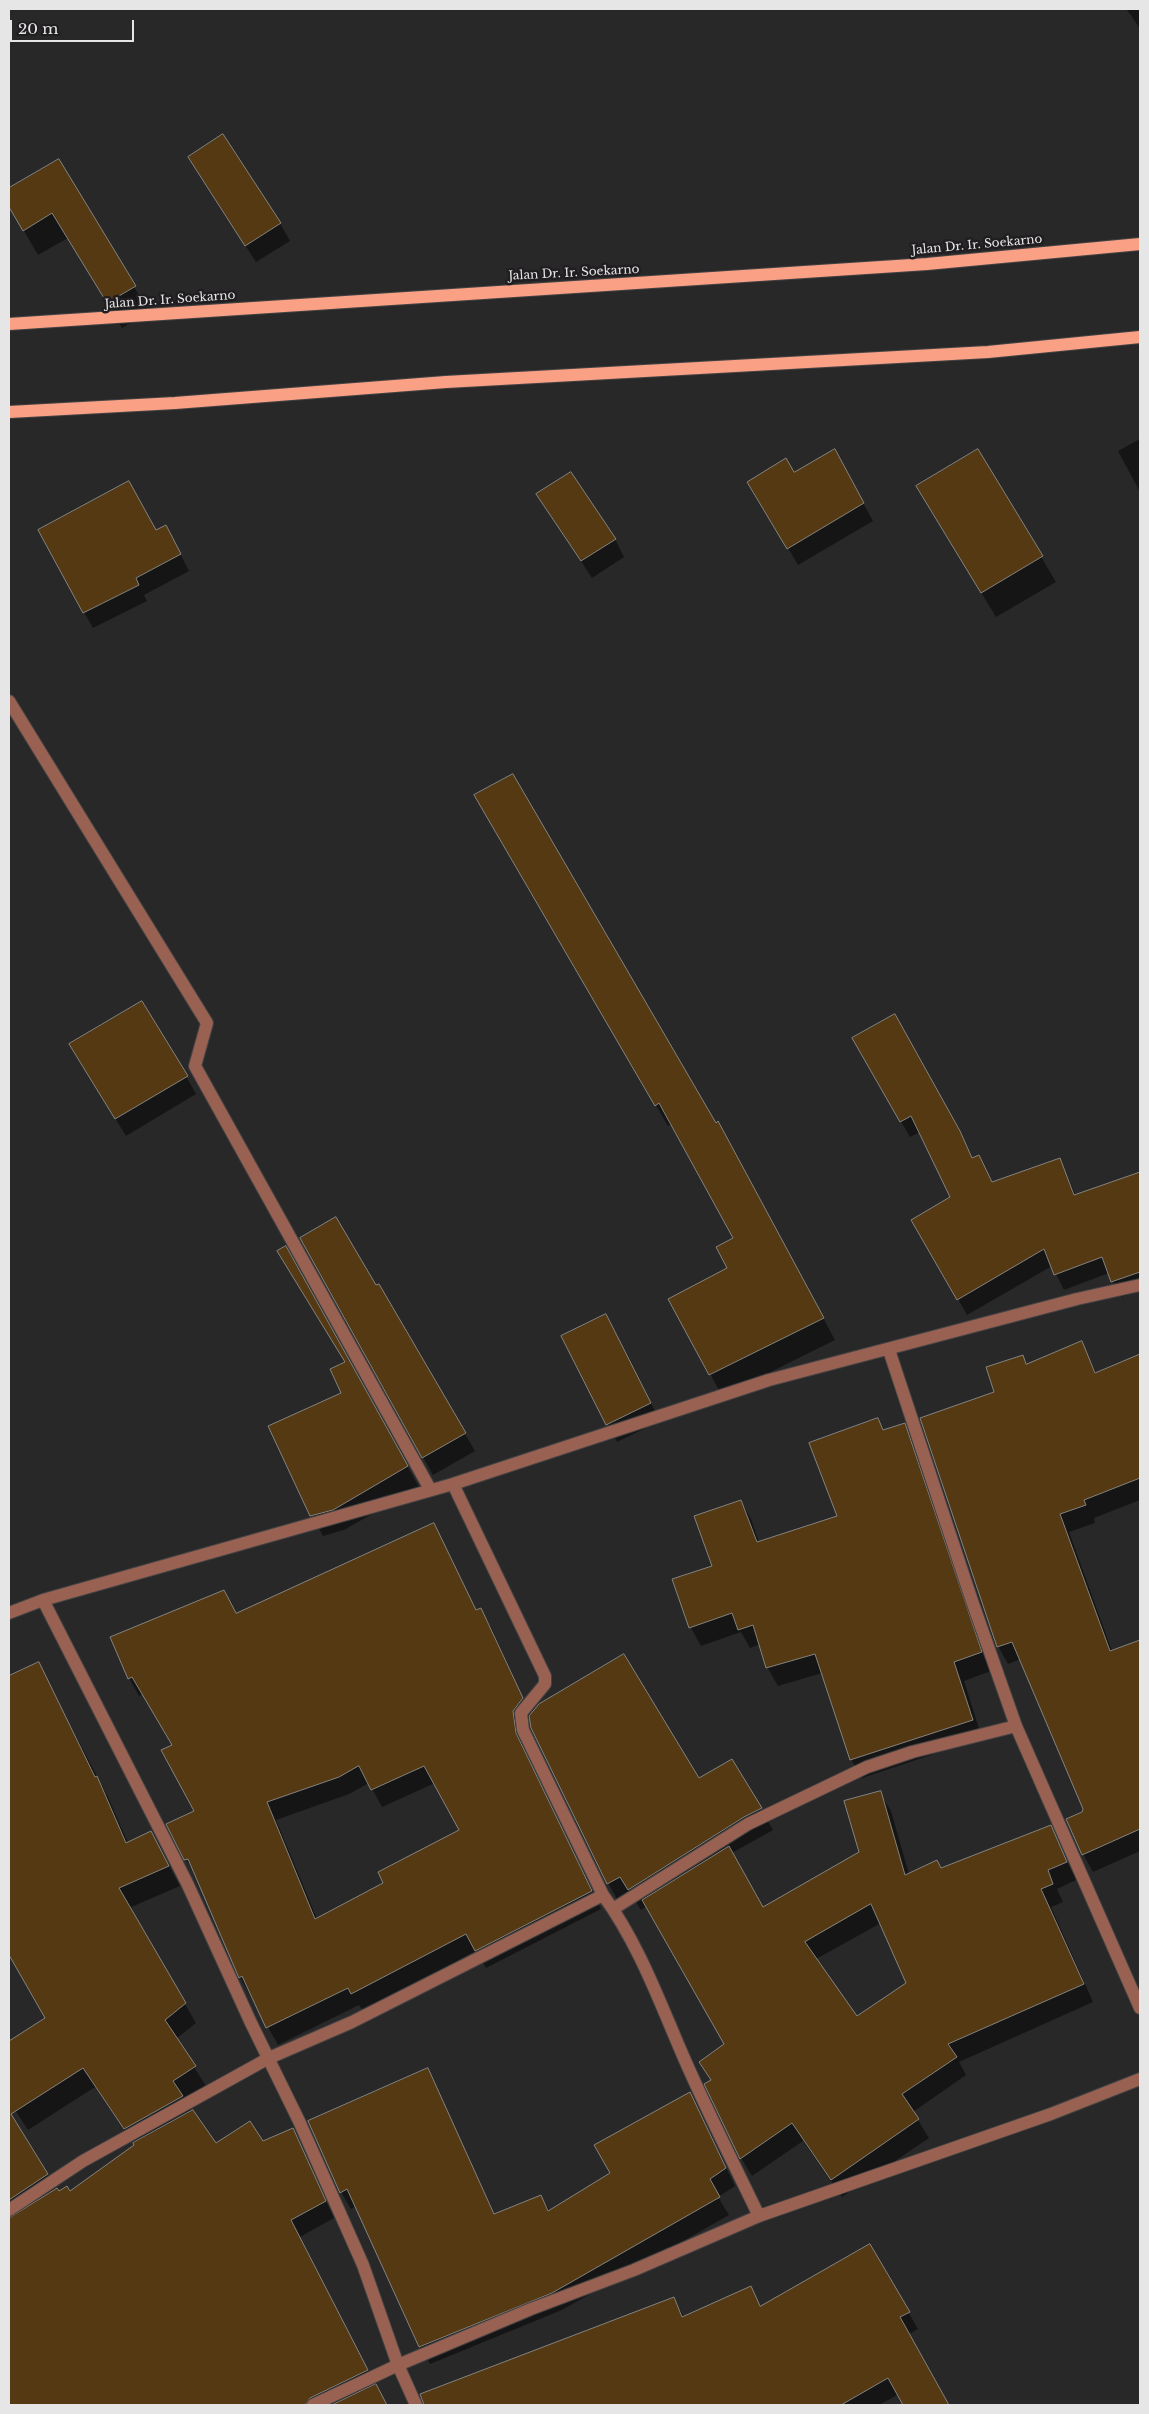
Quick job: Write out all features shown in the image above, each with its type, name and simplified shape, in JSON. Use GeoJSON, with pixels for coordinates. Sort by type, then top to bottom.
{"type":"FeatureCollection","features":[{"type":"Feature","properties":{"kind":"main road","name":"Jalan Dr. Ir. Soekarno"},"geometry":{"type":"LineString","coordinates":[[9,324],[927,264],[1140,244]]}},
{"type":"Feature","properties":{"kind":"main road"},"geometry":{"type":"LineString","coordinates":[[9,412],[176,403],[446,382],[988,352],[1140,337]]}},
{"type":"Feature","properties":{"kind":"street"},"geometry":{"type":"LineString","coordinates":[[9,701],[207,1023],[195,1066],[430,1489]]}},
{"type":"Feature","properties":{"kind":"street"},"geometry":{"type":"LineString","coordinates":[[9,1612],[43,1600],[453,1484],[769,1380],[1078,1299],[1140,1285]]}},
{"type":"Feature","properties":{"kind":"street"},"geometry":{"type":"LineString","coordinates":[[889,1350],[972,1601],[1016,1726],[1140,2008]]}},
{"type":"Feature","properties":{"kind":"street"},"geometry":{"type":"LineString","coordinates":[[453,1484],[546,1676],[546,1684],[521,1713],[520,1721],[603,1895],[613,1909],[642,1963],[685,2061],[759,2216]]}},
{"type":"Feature","properties":{"kind":"street"},"geometry":{"type":"LineString","coordinates":[[43,1600],[187,1883],[269,2058],[362,2265],[398,2365],[416,2405]]}},
{"type":"Feature","properties":{"kind":"street"},"geometry":{"type":"LineString","coordinates":[[613,1909],[748,1824],[867,1767],[912,1752],[1016,1726]]}},
{"type":"Feature","properties":{"kind":"street"},"geometry":{"type":"LineString","coordinates":[[9,2210],[83,2162],[269,2058],[352,2022],[603,1895]]}},
{"type":"Feature","properties":{"kind":"street"},"geometry":{"type":"LineString","coordinates":[[313,2405],[398,2365],[531,2308],[634,2270],[759,2216],[1051,2114],[1140,2078]]}},
{"type":"Feature","properties":{"kind":"building"},"geometry":{"type":"Polygon","coordinates":[[[223,134],[281,223],[245,246],[188,157],[223,134]]]}},
{"type":"Feature","properties":{"kind":"building"},"geometry":{"type":"Polygon","coordinates":[[[59,159],[136,286],[107,303],[52,213],[23,231],[9,207],[9,188],[59,159]]]}},
{"type":"Feature","properties":{"kind":"building"},"geometry":{"type":"Polygon","coordinates":[[[835,449],[864,503],[787,549],[747,482],[786,458],[794,472],[835,449]]]}},
{"type":"Feature","properties":{"kind":"building"},"geometry":{"type":"Polygon","coordinates":[[[978,449],[1043,556],[981,593],[916,486],[978,449]]]}},
{"type":"Feature","properties":{"kind":"building"},"geometry":{"type":"Polygon","coordinates":[[[571,472],[616,539],[581,561],[536,494],[571,472]]]}},
{"type":"Feature","properties":{"kind":"building"},"geometry":{"type":"Polygon","coordinates":[[[129,481],[156,530],[166,525],[181,554],[136,578],[139,585],[83,613],[38,530],[129,481]]]}},
{"type":"Feature","properties":{"kind":"building"},"geometry":{"type":"Polygon","coordinates":[[[513,774],[716,1123],[718,1121],[824,1318],[709,1375],[668,1299],[727,1268],[716,1247],[733,1238],[659,1103],[655,1106],[474,795],[513,774]]]}},
{"type":"Feature","properties":{"kind":"building"},"geometry":{"type":"Polygon","coordinates":[[[142,1001],[188,1076],[115,1119],[69,1044],[142,1001]]]}},
{"type":"Feature","properties":{"kind":"building"},"geometry":{"type":"Polygon","coordinates":[[[895,1014],[960,1131],[972,1158],[979,1155],[992,1182],[1060,1158],[1074,1195],[1140,1172],[1140,1272],[1111,1282],[1102,1257],[1054,1275],[1044,1249],[957,1300],[911,1220],[950,1197],[911,1116],[900,1122],[852,1038],[895,1014]]]}},
{"type":"Feature","properties":{"kind":"building"},"geometry":{"type":"Polygon","coordinates":[[[336,1217],[376,1285],[379,1284],[466,1433],[422,1458],[300,1238],[336,1217]]]}},
{"type":"Feature","properties":{"kind":"building"},"geometry":{"type":"Polygon","coordinates":[[[286,1246],[408,1466],[333,1510],[310,1516],[268,1426],[341,1393],[330,1369],[345,1362],[277,1251],[286,1246]]]}},
{"type":"Feature","properties":{"kind":"building"},"geometry":{"type":"Polygon","coordinates":[[[606,1314],[651,1403],[606,1425],[561,1336],[606,1314]]]}},
{"type":"Feature","properties":{"kind":"building"},"geometry":{"type":"Polygon","coordinates":[[[1082,1341],[1095,1373],[1140,1354],[1140,1478],[1084,1500],[1086,1505],[1060,1514],[1110,1651],[1140,1640],[1140,1829],[1082,1855],[1066,1819],[1082,1812],[1083,1809],[1012,1642],[997,1647],[920,1418],[994,1392],[986,1367],[1023,1355],[1026,1364],[1082,1341]]]}},
{"type":"Feature","properties":{"kind":"building"},"geometry":{"type":"Polygon","coordinates":[[[878,1418],[883,1430],[905,1423],[982,1652],[954,1662],[973,1720],[850,1760],[815,1654],[766,1668],[753,1625],[738,1630],[732,1613],[689,1628],[672,1579],[712,1566],[694,1516],[741,1500],[757,1542],[837,1516],[809,1443],[878,1418]]]}},
{"type":"Feature","properties":{"kind":"building"},"geometry":{"type":"Polygon","coordinates":[[[434,1523],[476,1610],[481,1608],[523,1698],[513,1711],[516,1733],[592,1891],[475,1951],[466,1934],[351,1994],[348,1988],[266,2028],[242,1976],[239,1978],[188,1859],[184,1860],[166,1824],[194,1811],[161,1750],[172,1745],[132,1677],[128,1679],[110,1637],[224,1590],[236,1613],[434,1523]],[[359,1766],[339,1777],[267,1802],[315,1919],[383,1883],[378,1872],[459,1830],[424,1766],[371,1790],[359,1766]]]}},
{"type":"Feature","properties":{"kind":"building"},"geometry":{"type":"Polygon","coordinates":[[[624,1654],[699,1778],[732,1759],[762,1808],[744,1817],[628,1890],[620,1877],[607,1884],[531,1728],[529,1716],[539,1704],[624,1654]]]}},
{"type":"Feature","properties":{"kind":"building"},"geometry":{"type":"Polygon","coordinates":[[[39,1662],[95,1777],[97,1776],[126,1843],[151,1831],[169,1866],[119,1888],[186,2003],[165,2020],[196,2066],[173,2081],[183,2096],[124,2129],[83,2068],[11,2114],[48,2174],[9,2200],[9,2041],[45,2018],[9,1955],[9,1676],[39,1662]]]}},
{"type":"Feature","properties":{"kind":"building"},"geometry":{"type":"Polygon","coordinates":[[[881,1791],[905,1875],[937,1860],[941,1868],[1051,1825],[1067,1862],[1048,1870],[1053,1884],[1041,1889],[1084,1984],[948,2044],[957,2057],[902,2094],[919,2119],[831,2180],[792,2123],[740,2159],[704,2084],[711,2080],[699,2062],[724,2044],[642,1900],[729,1846],[763,1907],[859,1852],[844,1801],[881,1791]],[[871,1904],[805,1942],[857,2016],[906,1983],[871,1904]]]}},
{"type":"Feature","properties":{"kind":"building"},"geometry":{"type":"Polygon","coordinates":[[[428,2068],[494,2214],[541,2195],[548,2211],[610,2173],[594,2145],[690,2092],[726,2168],[710,2179],[720,2197],[552,2293],[419,2347],[347,2189],[340,2193],[308,2121],[428,2068]]]}},
{"type":"Feature","properties":{"kind":"building"},"geometry":{"type":"Polygon","coordinates":[[[193,2110],[216,2143],[250,2121],[263,2141],[293,2128],[326,2201],[291,2220],[368,2370],[310,2398],[305,2405],[9,2405],[9,2218],[57,2188],[59,2191],[67,2186],[70,2191],[134,2145],[133,2143],[193,2110]]]}},
{"type":"Feature","properties":{"kind":"building"},"geometry":{"type":"Polygon","coordinates":[[[870,2244],[910,2312],[900,2317],[949,2405],[903,2405],[888,2378],[841,2405],[424,2405],[420,2394],[674,2297],[682,2317],[751,2286],[760,2306],[870,2244]]]}},
{"type":"Feature","properties":{"kind":"building"},"geometry":{"type":"Polygon","coordinates":[[[376,2384],[387,2405],[332,2405],[376,2384]]]}}]}
